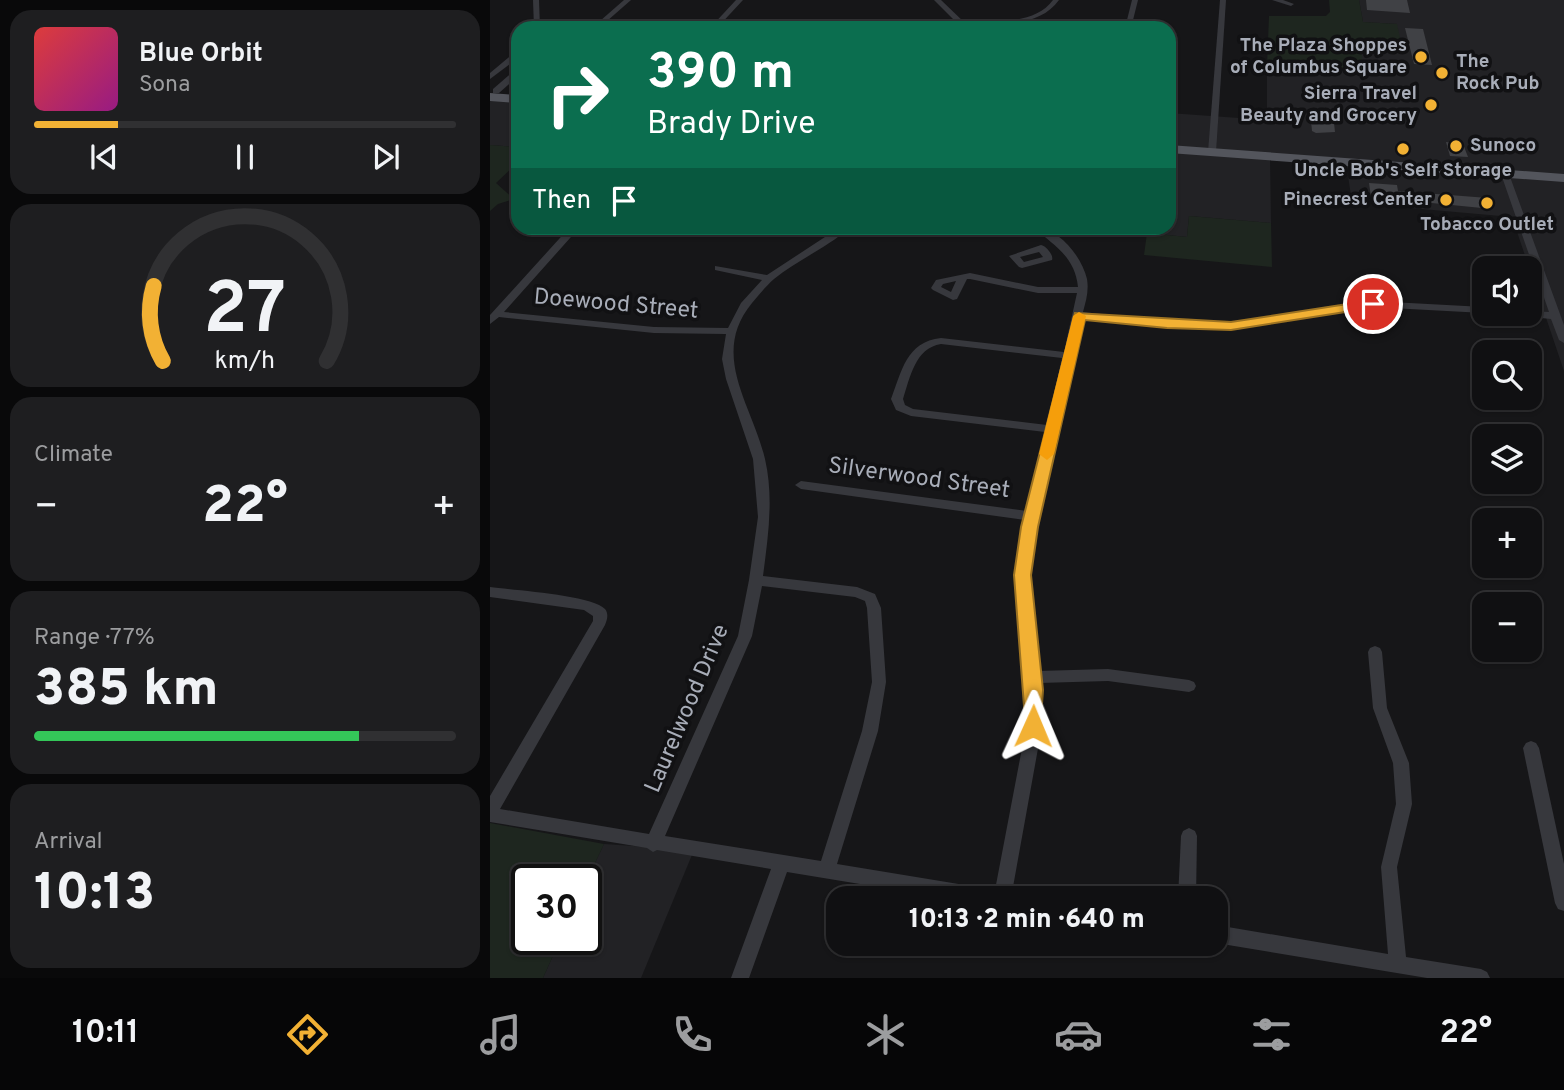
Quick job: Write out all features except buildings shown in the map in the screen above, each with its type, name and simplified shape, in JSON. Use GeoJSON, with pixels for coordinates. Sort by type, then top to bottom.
{"type":"FeatureCollection","features":[{"type":"Feature","properties":{"kind":"main road"},"geometry":{"type":"LineString","coordinates":[[493,94],[511,98]]}},
{"type":"Feature","properties":{"kind":"main road"},"geometry":{"type":"LineString","coordinates":[[1176,149],[1564,178]]}},
{"type":"Feature","properties":{"kind":"street"},"geometry":{"type":"LineString","coordinates":[[536,0],[537,21]]}},
{"type":"Feature","properties":{"kind":"street"},"geometry":{"type":"LineString","coordinates":[[603,21],[628,0]]}},
{"type":"Feature","properties":{"kind":"street"},"geometry":{"type":"LineString","coordinates":[[720,21],[740,0]]}},
{"type":"Feature","properties":{"kind":"street"},"geometry":{"type":"LineString","coordinates":[[937,0],[960,21]]}},
{"type":"Feature","properties":{"kind":"street"},"geometry":{"type":"LineString","coordinates":[[1004,21],[1041,15],[1052,8],[1056,0]]}},
{"type":"Feature","properties":{"kind":"street"},"geometry":{"type":"LineString","coordinates":[[1130,21],[1135,0]]}},
{"type":"Feature","properties":{"kind":"street"},"geometry":{"type":"LineString","coordinates":[[1212,152],[1223,0]]}},
{"type":"Feature","properties":{"kind":"street"},"geometry":{"type":"LineString","coordinates":[[1275,0],[1291,4]]}},
{"type":"Feature","properties":{"kind":"street"},"geometry":{"type":"LineString","coordinates":[[494,75],[511,60]]}},
{"type":"Feature","properties":{"kind":"street"},"geometry":{"type":"LineString","coordinates":[[493,94],[511,78]]}},
{"type":"Feature","properties":{"kind":"street"},"geometry":{"type":"LineString","coordinates":[[1505,174],[1564,340]]}},
{"type":"Feature","properties":{"kind":"street"},"geometry":{"type":"LineString","coordinates":[[493,318],[568,235]]}},
{"type":"Feature","properties":{"kind":"street","name":"Laurelwood Drive"},"geometry":{"type":"LineString","coordinates":[[653,844],[745,635],[756,580],[764,517],[760,458],[731,379],[727,359],[732,331],[745,305],[769,278],[833,235]]}},
{"type":"Feature","properties":{"kind":"street"},"geometry":{"type":"LineString","coordinates":[[1004,886],[1031,743],[1032,677],[1023,575],[1032,516],[1083,290],[1079,268],[1063,245],[1049,235]]}},
{"type":"Feature","properties":{"kind":"street"},"geometry":{"type":"LineString","coordinates":[[1043,251],[1063,245]]}},
{"type":"Feature","properties":{"kind":"street"},"geometry":{"type":"LineString","coordinates":[[718,268],[769,278]]}},
{"type":"Feature","properties":{"kind":"street"},"geometry":{"type":"LineString","coordinates":[[962,276],[977,275],[991,281],[1040,290],[1083,290]]}},
{"type":"Feature","properties":{"kind":"street"},"geometry":{"type":"LineString","coordinates":[[1079,316],[1167,324],[1231,326],[1373,304],[1472,309]]}},
{"type":"Feature","properties":{"kind":"street"},"geometry":{"type":"LineString","coordinates":[[1542,315],[1555,316]]}},
{"type":"Feature","properties":{"kind":"street","name":"Doewood Street"},"geometry":{"type":"LineString","coordinates":[[493,318],[654,330],[732,331]]}},
{"type":"Feature","properties":{"kind":"street"},"geometry":{"type":"LineString","coordinates":[[1053,429],[911,412],[900,407],[897,399],[918,349],[927,342],[941,341],[1069,356]]}},
{"type":"Feature","properties":{"kind":"street","name":"Silverwood Street"},"geometry":{"type":"LineString","coordinates":[[801,485],[1032,516]]}},
{"type":"Feature","properties":{"kind":"street"},"geometry":{"type":"LineString","coordinates":[[756,580],[857,592],[870,598],[874,608],[879,682],[870,731],[826,871]]}},
{"type":"Feature","properties":{"kind":"street"},"geometry":{"type":"LineString","coordinates":[[490,592],[587,605],[600,613],[596,629],[490,813],[653,844],[920,886]]}},
{"type":"Feature","properties":{"kind":"street"},"geometry":{"type":"LineString","coordinates":[[1375,652],[1380,708],[1401,763],[1403,792],[1400,827],[1390,867],[1398,964]]}},
{"type":"Feature","properties":{"kind":"street"},"geometry":{"type":"LineString","coordinates":[[1032,677],[1088,674],[1189,686]]}},
{"type":"Feature","properties":{"kind":"street"},"geometry":{"type":"LineString","coordinates":[[1531,748],[1564,904]]}},
{"type":"Feature","properties":{"kind":"street"},"geometry":{"type":"LineString","coordinates":[[1187,886],[1189,836]]}},
{"type":"Feature","properties":{"kind":"street"},"geometry":{"type":"LineString","coordinates":[[740,978],[780,865]]}},
{"type":"Feature","properties":{"kind":"street"},"geometry":{"type":"LineString","coordinates":[[1228,936],[1481,978]]}},
{"type":"Feature","properties":{"kind":"shaded area"},"geometry":{"type":"Polygon","coordinates":[[[1329,0],[1359,0],[1363,22],[1397,24],[1401,42],[1378,42],[1362,48],[1362,71],[1267,66],[1269,16],[1326,16],[1330,12],[1329,0]]]}},
{"type":"Feature","properties":{"kind":"shaded area"},"geometry":{"type":"Polygon","coordinates":[[[1359,0],[1564,0],[1564,371],[1542,306],[1542,256],[1525,256],[1512,217],[1399,207],[1398,200],[1351,196],[1346,162],[1270,156],[1271,223],[1189,216],[1187,237],[1167,235],[1176,235],[1176,114],[1267,120],[1267,66],[1362,71],[1362,48],[1378,42],[1395,43],[1397,24],[1363,22],[1359,0]]]}},
{"type":"Feature","properties":{"kind":"shaded area"},"geometry":{"type":"Polygon","coordinates":[[[490,97],[511,98],[511,146],[490,145],[490,97]]]}},
{"type":"Feature","properties":{"kind":"shaded area"},"geometry":{"type":"Polygon","coordinates":[[[490,145],[511,146],[511,169],[496,183],[511,196],[511,200],[498,204],[490,211],[490,145]]]}},
{"type":"Feature","properties":{"kind":"shaded area"},"geometry":{"type":"Polygon","coordinates":[[[1189,216],[1271,223],[1272,267],[1144,255],[1147,235],[1187,237],[1189,216]]]}},
{"type":"Feature","properties":{"kind":"shaded area"},"geometry":{"type":"Polygon","coordinates":[[[490,823],[604,844],[595,864],[511,864],[511,955],[553,955],[543,978],[490,978],[490,823]]]}},
{"type":"Feature","properties":{"kind":"shaded area"},"geometry":{"type":"Polygon","coordinates":[[[604,844],[694,850],[641,978],[543,978],[553,955],[602,955],[602,864],[595,864],[604,844]]]}},
{"type":"Feature","properties":{"kind":"slow traffic"},"geometry":{"type":"LineString","coordinates":[[1047,454],[1079,316]]}},
{"type":"Feature","properties":{"kind":"place","name":"The Plaza Shoppes of Columbus Square"},"geometry":{"type":"Point","coordinates":[1421,57]}},
{"type":"Feature","properties":{"kind":"place","name":"The Rock Pub"},"geometry":{"type":"Point","coordinates":[1442,73]}},
{"type":"Feature","properties":{"kind":"place","name":"Sierra Travel Beauty and Grocery"},"geometry":{"type":"Point","coordinates":[1431,105]}},
{"type":"Feature","properties":{"kind":"place","name":"Sunoco"},"geometry":{"type":"Point","coordinates":[1456,146]}},
{"type":"Feature","properties":{"kind":"place","name":"Uncle Bob's Self Storage"},"geometry":{"type":"Point","coordinates":[1403,149]}},
{"type":"Feature","properties":{"kind":"place","name":"Pinecrest Center"},"geometry":{"type":"Point","coordinates":[1446,200]}},
{"type":"Feature","properties":{"kind":"place","name":"Tobacco Outlet"},"geometry":{"type":"Point","coordinates":[1487,203]}},
{"type":"Feature","properties":{"kind":"route"},"geometry":{"type":"LineString","coordinates":[[1033,726],[1034,690],[1023,575],[1029,527],[1079,316],[1167,324],[1231,326],[1373,304]]}}]}
